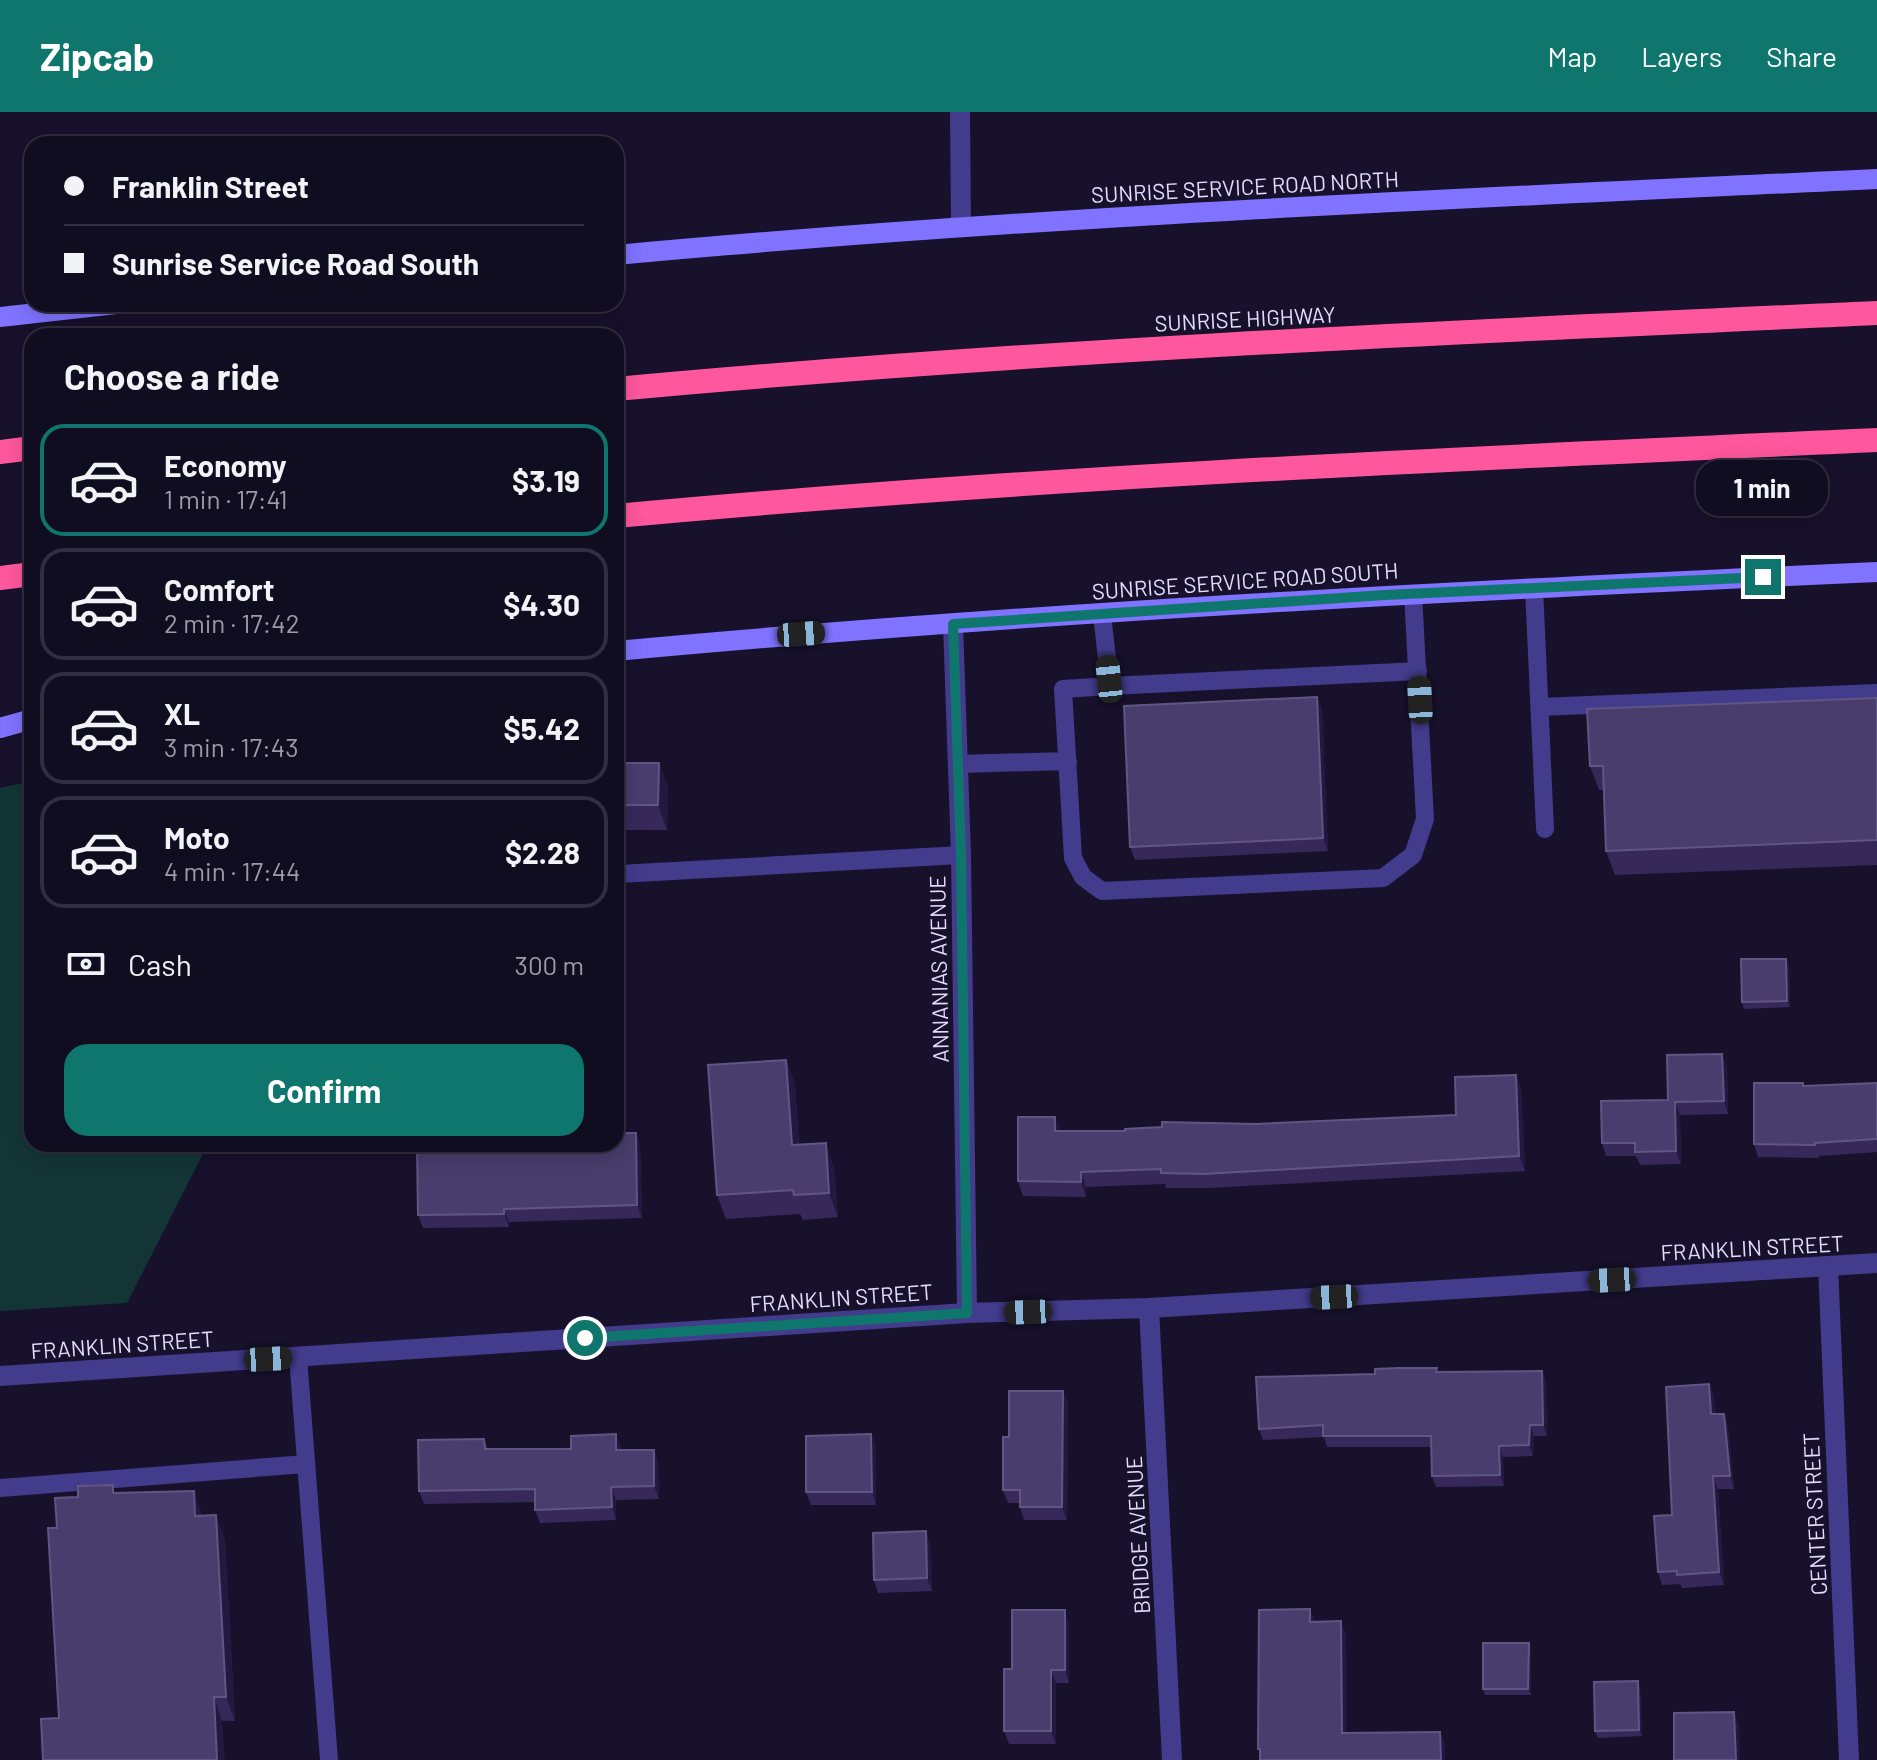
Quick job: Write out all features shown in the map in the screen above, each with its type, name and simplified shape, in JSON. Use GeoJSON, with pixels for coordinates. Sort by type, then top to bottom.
{"type":"FeatureCollection","features":[{"type":"Feature","properties":{"kind":"highway","name":"SUNRISE HIGHWAY"},"geometry":{"type":"LineString","coordinates":[[624,388],[1211,345],[1877,313]]}},
{"type":"Feature","properties":{"kind":"highway"},"geometry":{"type":"LineString","coordinates":[[624,515],[962,488],[1257,470],[1877,440]]}},
{"type":"Feature","properties":{"kind":"highway"},"geometry":{"type":"LineString","coordinates":[[0,452],[24,449]]}},
{"type":"Feature","properties":{"kind":"highway"},"geometry":{"type":"LineString","coordinates":[[0,578],[24,575]]}},
{"type":"Feature","properties":{"kind":"main road","name":"SUNRISE SERVICE ROAD NORTH"},"geometry":{"type":"LineString","coordinates":[[624,254],[961,227],[1877,179]]}},
{"type":"Feature","properties":{"kind":"main road"},"geometry":{"type":"LineString","coordinates":[[0,317],[45,312]]}},
{"type":"Feature","properties":{"kind":"main road","name":"SUNRISE SERVICE ROAD SOUTH"},"geometry":{"type":"LineString","coordinates":[[624,650],[953,624],[1413,594],[1877,572]]}},
{"type":"Feature","properties":{"kind":"main road"},"geometry":{"type":"LineString","coordinates":[[0,728],[24,721]]}},
{"type":"Feature","properties":{"kind":"street"},"geometry":{"type":"LineString","coordinates":[[960,112],[961,227]]}},
{"type":"Feature","properties":{"kind":"street","name":"ANNANIAS AVENUE"},"geometry":{"type":"LineString","coordinates":[[953,624],[961,855],[967,1313]]}},
{"type":"Feature","properties":{"kind":"street","name":"FRANKLIN STREET"},"geometry":{"type":"LineString","coordinates":[[0,1376],[967,1313],[1149,1308],[1877,1263]]}},
{"type":"Feature","properties":{"kind":"street","name":"CENTER STREET"},"geometry":{"type":"LineString","coordinates":[[1828,1266],[1849,1760]]}},
{"type":"Feature","properties":{"kind":"street","name":"BRIDGE AVENUE"},"geometry":{"type":"LineString","coordinates":[[1149,1308],[1172,1760]]}},
{"type":"Feature","properties":{"kind":"lane"},"geometry":{"type":"LineString","coordinates":[[1534,588],[1545,829]]}},
{"type":"Feature","properties":{"kind":"lane"},"geometry":{"type":"LineString","coordinates":[[1413,594],[1418,671],[1425,819],[1413,855],[1383,878],[1102,891],[1083,877],[1073,858],[1063,689],[1418,671]]}},
{"type":"Feature","properties":{"kind":"lane"},"geometry":{"type":"LineString","coordinates":[[1102,614],[1110,686]]}},
{"type":"Feature","properties":{"kind":"lane"},"geometry":{"type":"LineString","coordinates":[[1540,707],[1877,693]]}},
{"type":"Feature","properties":{"kind":"lane"},"geometry":{"type":"LineString","coordinates":[[958,764],[1068,761]]}},
{"type":"Feature","properties":{"kind":"lane"},"geometry":{"type":"LineString","coordinates":[[624,874],[961,855]]}},
{"type":"Feature","properties":{"kind":"lane"},"geometry":{"type":"LineString","coordinates":[[298,1357],[329,1760]]}},
{"type":"Feature","properties":{"kind":"lane"},"geometry":{"type":"LineString","coordinates":[[0,1488],[306,1464]]}},
{"type":"Feature","properties":{"kind":"green space"},"geometry":{"type":"Polygon","coordinates":[[[24,783],[24,1152],[204,1152],[127,1303],[0,1311],[0,788],[24,783]]]}},
{"type":"Feature","properties":{"kind":"building"},"geometry":{"type":"Polygon","coordinates":[[[1317,697],[1323,838],[1130,847],[1124,706],[1317,697]]]}},
{"type":"Feature","properties":{"kind":"building"},"geometry":{"type":"Polygon","coordinates":[[[1877,698],[1877,840],[1606,851],[1603,766],[1590,766],[1587,709],[1877,698]]]}},
{"type":"Feature","properties":{"kind":"building"},"geometry":{"type":"Polygon","coordinates":[[[624,763],[659,763],[658,805],[624,805],[624,763]]]}},
{"type":"Feature","properties":{"kind":"building"},"geometry":{"type":"Polygon","coordinates":[[[1741,959],[1786,959],[1787,1001],[1742,1002],[1741,959]]]}},
{"type":"Feature","properties":{"kind":"building"},"geometry":{"type":"Polygon","coordinates":[[[1722,1054],[1724,1101],[1675,1102],[1676,1151],[1635,1152],[1635,1143],[1602,1143],[1601,1101],[1668,1100],[1667,1055],[1722,1054]]]}},
{"type":"Feature","properties":{"kind":"building"},"geometry":{"type":"Polygon","coordinates":[[[786,1060],[792,1145],[826,1143],[829,1193],[794,1195],[793,1190],[717,1195],[708,1065],[786,1060]]]}},
{"type":"Feature","properties":{"kind":"building"},"geometry":{"type":"Polygon","coordinates":[[[1516,1075],[1519,1156],[1204,1174],[1161,1173],[1161,1169],[1081,1172],[1081,1182],[1018,1181],[1018,1117],[1055,1117],[1055,1131],[1125,1131],[1162,1127],[1162,1122],[1256,1124],[1456,1115],[1455,1077],[1516,1075]]]}},
{"type":"Feature","properties":{"kind":"building"},"geometry":{"type":"Polygon","coordinates":[[[1754,1083],[1803,1083],[1803,1086],[1877,1083],[1877,1139],[1815,1145],[1754,1144],[1754,1083]]]}},
{"type":"Feature","properties":{"kind":"building"},"geometry":{"type":"Polygon","coordinates":[[[624,1133],[636,1133],[637,1205],[504,1209],[504,1214],[418,1215],[417,1152],[624,1152],[624,1133]]]}},
{"type":"Feature","properties":{"kind":"building"},"geometry":{"type":"Polygon","coordinates":[[[1437,1368],[1436,1372],[1542,1371],[1543,1425],[1530,1425],[1529,1445],[1499,1446],[1500,1475],[1432,1476],[1431,1436],[1323,1436],[1323,1425],[1259,1429],[1256,1377],[1375,1374],[1375,1369],[1437,1368]]]}},
{"type":"Feature","properties":{"kind":"building"},"geometry":{"type":"Polygon","coordinates":[[[1709,1384],[1711,1414],[1724,1414],[1730,1476],[1713,1476],[1719,1572],[1677,1575],[1677,1571],[1658,1572],[1654,1516],[1672,1515],[1666,1387],[1709,1384]]]}},
{"type":"Feature","properties":{"kind":"building"},"geometry":{"type":"Polygon","coordinates":[[[1009,1391],[1063,1391],[1062,1507],[1020,1507],[1020,1490],[1003,1490],[1003,1437],[1009,1437],[1009,1391]]]}},
{"type":"Feature","properties":{"kind":"building"},"geometry":{"type":"Polygon","coordinates":[[[616,1434],[616,1450],[654,1450],[654,1486],[611,1487],[612,1507],[535,1510],[535,1489],[419,1491],[418,1440],[484,1439],[485,1449],[571,1449],[571,1436],[616,1434]]]}},
{"type":"Feature","properties":{"kind":"building"},"geometry":{"type":"Polygon","coordinates":[[[871,1434],[872,1492],[806,1492],[806,1436],[871,1434]]]}},
{"type":"Feature","properties":{"kind":"building"},"geometry":{"type":"Polygon","coordinates":[[[113,1485],[113,1493],[194,1491],[195,1516],[216,1515],[226,1697],[214,1697],[217,1760],[43,1760],[41,1719],[59,1718],[48,1528],[57,1528],[55,1498],[78,1497],[78,1486],[113,1485]]]}},
{"type":"Feature","properties":{"kind":"building"},"geometry":{"type":"Polygon","coordinates":[[[926,1531],[927,1578],[874,1580],[873,1533],[926,1531]]]}},
{"type":"Feature","properties":{"kind":"building"},"geometry":{"type":"Polygon","coordinates":[[[1310,1609],[1310,1622],[1341,1621],[1342,1733],[1440,1732],[1441,1760],[1260,1760],[1259,1610],[1310,1609]]]}},
{"type":"Feature","properties":{"kind":"building"},"geometry":{"type":"Polygon","coordinates":[[[1012,1610],[1065,1610],[1065,1670],[1051,1670],[1051,1731],[1004,1731],[1004,1669],[1012,1669],[1012,1610]]]}},
{"type":"Feature","properties":{"kind":"building"},"geometry":{"type":"Polygon","coordinates":[[[1483,1643],[1529,1643],[1528,1689],[1483,1689],[1483,1643]]]}},
{"type":"Feature","properties":{"kind":"building"},"geometry":{"type":"Polygon","coordinates":[[[1638,1681],[1639,1730],[1595,1731],[1594,1682],[1638,1681]]]}},
{"type":"Feature","properties":{"kind":"building"},"geometry":{"type":"Polygon","coordinates":[[[1734,1712],[1736,1760],[1674,1760],[1674,1713],[1734,1712]]]}},
{"type":"Feature","properties":{"kind":"route"},"geometry":{"type":"LineString","coordinates":[[585,1338],[967,1313],[961,855],[953,624],[1385,595],[1763,577]]}}]}
